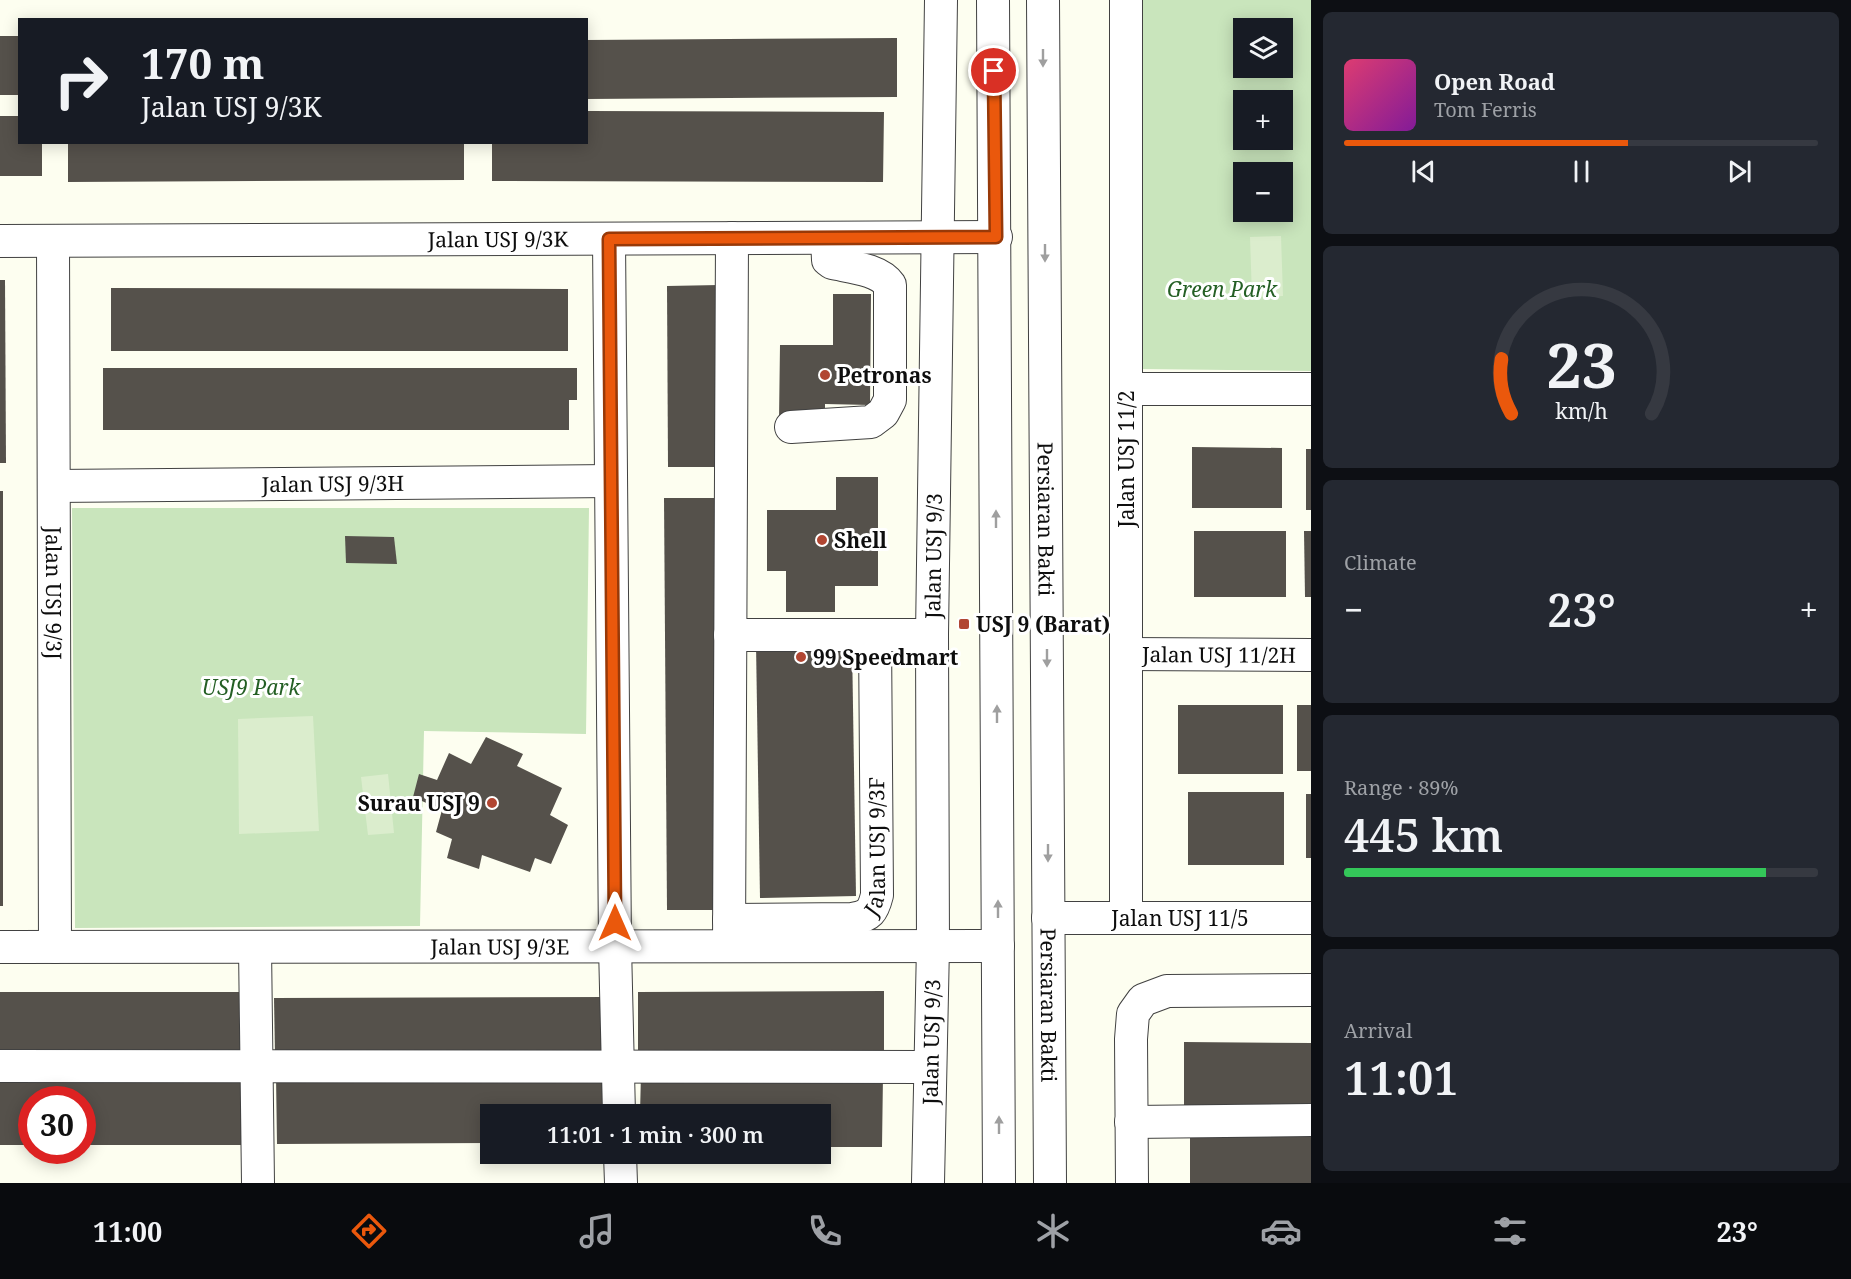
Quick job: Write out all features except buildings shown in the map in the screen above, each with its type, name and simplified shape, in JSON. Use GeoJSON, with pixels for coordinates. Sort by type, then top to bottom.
{"type":"FeatureCollection","features":[{"type":"Feature","properties":{"kind":"street","name":"Jalan USJ 9/3"},"geometry":{"type":"LineString","coordinates":[[928,1183],[933,946],[932,635],[941,0]]}},
{"type":"Feature","properties":{"kind":"street"},"geometry":{"type":"LineString","coordinates":[[993,0],[999,1183]]}},
{"type":"Feature","properties":{"kind":"street","name":"Persiaran Bakti"},"geometry":{"type":"LineString","coordinates":[[1043,0],[1050,1183]]}},
{"type":"Feature","properties":{"kind":"street","name":"Jalan USJ 11/2"},"geometry":{"type":"LineString","coordinates":[[1126,0],[1126,918]]}},
{"type":"Feature","properties":{"kind":"street","name":"Jalan USJ 9/3K"},"geometry":{"type":"LineString","coordinates":[[0,242],[996,237]]}},
{"type":"Feature","properties":{"kind":"street"},"geometry":{"type":"LineString","coordinates":[[729,933],[732,238]]}},
{"type":"Feature","properties":{"kind":"street"},"geometry":{"type":"LineString","coordinates":[[791,427],[871,422],[884,413],[890,400],[890,285],[878,274],[832,263],[828,260],[827,238]]}},
{"type":"Feature","properties":{"kind":"street"},"geometry":{"type":"LineString","coordinates":[[609,239],[615,946],[619,1104]]}},
{"type":"Feature","properties":{"kind":"street","name":"Jalan USJ 9/3J"},"geometry":{"type":"LineString","coordinates":[[53,241],[56,946]]}},
{"type":"Feature","properties":{"kind":"street"},"geometry":{"type":"LineString","coordinates":[[1126,389],[1311,389]]}},
{"type":"Feature","properties":{"kind":"street"},"geometry":{"type":"LineString","coordinates":[[890,400],[935,404]]}},
{"type":"Feature","properties":{"kind":"street","name":"Jalan USJ 9/3H"},"geometry":{"type":"LineString","coordinates":[[54,486],[611,481]]}},
{"type":"Feature","properties":{"kind":"street"},"geometry":{"type":"LineString","coordinates":[[730,635],[932,635]]}},
{"type":"Feature","properties":{"kind":"street","name":"Jalan USJ 9/3F"},"geometry":{"type":"LineString","coordinates":[[729,933],[852,919],[863,917],[874,909],[877,895],[875,636]]}},
{"type":"Feature","properties":{"kind":"street","name":"Jalan USJ 11/2H"},"geometry":{"type":"LineString","coordinates":[[1126,654],[1311,655]]}},
{"type":"Feature","properties":{"kind":"street","name":"Jalan USJ 11/5"},"geometry":{"type":"LineString","coordinates":[[1048,918],[1311,918]]}},
{"type":"Feature","properties":{"kind":"street","name":"Jalan USJ 9/3E"},"geometry":{"type":"LineString","coordinates":[[0,947],[615,946],[729,933],[933,946],[998,946]]}},
{"type":"Feature","properties":{"kind":"street"},"geometry":{"type":"LineString","coordinates":[[255,946],[258,1183]]}},
{"type":"Feature","properties":{"kind":"street"},"geometry":{"type":"LineString","coordinates":[[1132,1183],[1131,1039],[1133,1014],[1143,1000],[1167,991],[1311,990]]}},
{"type":"Feature","properties":{"kind":"street"},"geometry":{"type":"LineString","coordinates":[[0,1066],[930,1067]]}},
{"type":"Feature","properties":{"kind":"street"},"geometry":{"type":"LineString","coordinates":[[1131,1122],[1311,1120]]}},
{"type":"Feature","properties":{"kind":"street"},"geometry":{"type":"LineString","coordinates":[[620,1164],[621,1183]]}},
{"type":"Feature","properties":{"kind":"green space","name":"Green Park"},"geometry":{"type":"Polygon","coordinates":[[[1140,0],[1311,0],[1311,371],[1141,369],[1140,0]]]}},
{"type":"Feature","properties":{"kind":"green space"},"geometry":{"type":"Polygon","coordinates":[[[1281,236],[1283,296],[1252,297],[1250,237],[1281,236]]]}},
{"type":"Feature","properties":{"kind":"green space","name":"USJ9 Park"},"geometry":{"type":"Polygon","coordinates":[[[72,508],[589,508],[586,734],[424,731],[420,926],[75,928],[72,508]]]}},
{"type":"Feature","properties":{"kind":"green space"},"geometry":{"type":"Polygon","coordinates":[[[313,716],[319,831],[239,834],[238,719],[313,716]]]}},
{"type":"Feature","properties":{"kind":"green space"},"geometry":{"type":"Polygon","coordinates":[[[388,774],[394,833],[368,835],[361,777],[388,774]]]}},
{"type":"Feature","properties":{"kind":"place","name":"Petronas"},"geometry":{"type":"Point","coordinates":[825,375]}},
{"type":"Feature","properties":{"kind":"place","name":"Shell"},"geometry":{"type":"Point","coordinates":[822,540]}},
{"type":"Feature","properties":{"kind":"place","name":"USJ 9 (Barat)"},"geometry":{"type":"Point","coordinates":[964,624]}},
{"type":"Feature","properties":{"kind":"place","name":"99 Speedmart"},"geometry":{"type":"Point","coordinates":[801,657]}},
{"type":"Feature","properties":{"kind":"place","name":"Surau USJ 9"},"geometry":{"type":"Point","coordinates":[492,803]}},
{"type":"Feature","properties":{"kind":"route"},"geometry":{"type":"LineString","coordinates":[[615,923],[609,239],[996,237],[994,71]]}}]}
